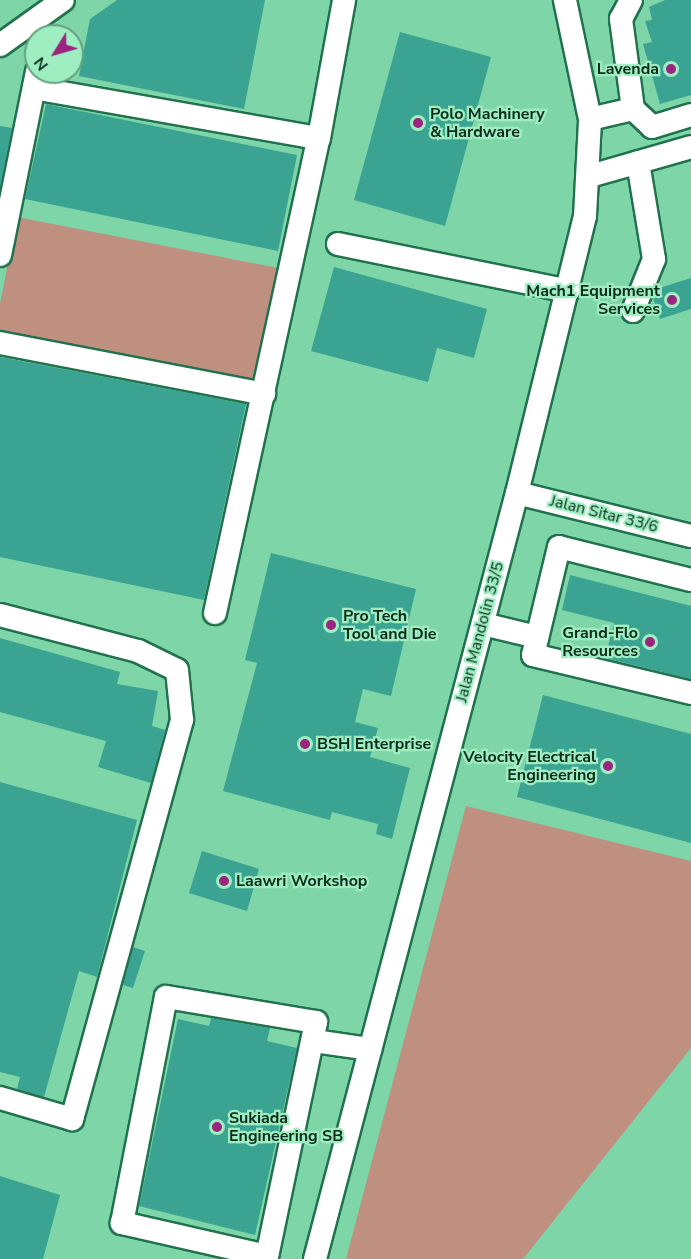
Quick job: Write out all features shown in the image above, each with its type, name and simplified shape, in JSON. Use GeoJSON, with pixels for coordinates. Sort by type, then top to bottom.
{"type":"FeatureCollection","features":[{"type":"Feature","properties":{"kind":"street"},"geometry":{"type":"LineString","coordinates":[[215,613],[320,138],[344,0]]}},
{"type":"Feature","properties":{"kind":"street","name":"Jalan Mandolin 33/5"},"geometry":{"type":"LineString","coordinates":[[315,1259],[518,493],[568,291],[590,176],[590,118],[565,0]]}},
{"type":"Feature","properties":{"kind":"street"},"geometry":{"type":"LineString","coordinates":[[631,0],[621,19],[633,109],[652,127],[691,116]]}},
{"type":"Feature","properties":{"kind":"street"},"geometry":{"type":"LineString","coordinates":[[49,24],[56,4]]}},
{"type":"Feature","properties":{"kind":"street"},"geometry":{"type":"LineString","coordinates":[[0,45],[56,4]]}},
{"type":"Feature","properties":{"kind":"street"},"geometry":{"type":"LineString","coordinates":[[0,255],[35,84]]}},
{"type":"Feature","properties":{"kind":"street"},"geometry":{"type":"LineString","coordinates":[[56,84],[320,138]]}},
{"type":"Feature","properties":{"kind":"street"},"geometry":{"type":"LineString","coordinates":[[590,118],[633,109]]}},
{"type":"Feature","properties":{"kind":"street"},"geometry":{"type":"LineString","coordinates":[[590,176],[691,147]]}},
{"type":"Feature","properties":{"kind":"street"},"geometry":{"type":"LineString","coordinates":[[633,310],[654,259],[638,162]]}},
{"type":"Feature","properties":{"kind":"street"},"geometry":{"type":"LineString","coordinates":[[338,244],[568,291]]}},
{"type":"Feature","properties":{"kind":"street"},"geometry":{"type":"LineString","coordinates":[[0,343],[264,394]]}},
{"type":"Feature","properties":{"kind":"street","name":"Jalan Sitar 33/6"},"geometry":{"type":"LineString","coordinates":[[518,493],[691,536]]}},
{"type":"Feature","properties":{"kind":"street"},"geometry":{"type":"LineString","coordinates":[[691,580],[559,547],[533,655],[691,693]]}},
{"type":"Feature","properties":{"kind":"street"},"geometry":{"type":"LineString","coordinates":[[0,615],[138,651],[177,670],[182,720],[72,1119],[0,1098]]}},
{"type":"Feature","properties":{"kind":"street"},"geometry":{"type":"LineString","coordinates":[[483,624],[537,638]]}},
{"type":"Feature","properties":{"kind":"street"},"geometry":{"type":"LineString","coordinates":[[166,997],[316,1022],[314,1041],[267,1256],[122,1223],[166,997]]}},
{"type":"Feature","properties":{"kind":"street"},"geometry":{"type":"LineString","coordinates":[[314,1041],[370,1048]]}},
{"type":"Feature","properties":{"kind":"shaded area"},"geometry":{"type":"Polygon","coordinates":[[[0,0],[691,0],[691,1259],[0,1259],[0,0]]]}},
{"type":"Feature","properties":{"kind":"shaded area"},"geometry":{"type":"Polygon","coordinates":[[[17,217],[278,268],[255,386],[0,335],[0,304],[17,217]]]}},
{"type":"Feature","properties":{"kind":"shaded area"},"geometry":{"type":"Polygon","coordinates":[[[466,806],[691,861],[691,1048],[523,1259],[346,1259],[466,806]]]}},
{"type":"Feature","properties":{"kind":"building"},"geometry":{"type":"Polygon","coordinates":[[[117,0],[265,0],[244,109],[84,77],[84,50],[90,19],[117,0]]]}},
{"type":"Feature","properties":{"kind":"building","name":"Lavenda"},"geometry":{"type":"Polygon","coordinates":[[[665,0],[691,0],[691,95],[660,104],[643,44],[652,42],[645,21],[652,20],[649,7],[665,0]]]}},
{"type":"Feature","properties":{"kind":"building"},"geometry":{"type":"Polygon","coordinates":[[[400,32],[491,57],[445,226],[354,200],[400,32]]]}},
{"type":"Feature","properties":{"kind":"building"},"geometry":{"type":"Polygon","coordinates":[[[46,104],[297,155],[278,251],[25,199],[46,104]]]}},
{"type":"Feature","properties":{"kind":"building"},"geometry":{"type":"Polygon","coordinates":[[[0,126],[12,128],[0,187],[0,126]]]}},
{"type":"Feature","properties":{"kind":"building"},"geometry":{"type":"Polygon","coordinates":[[[334,267],[487,309],[474,358],[437,348],[428,382],[311,351],[334,267]]]}},
{"type":"Feature","properties":{"kind":"building","name":"Mach1 Equipment Services"},"geometry":{"type":"Polygon","coordinates":[[[691,278],[691,309],[660,319],[653,298],[656,289],[691,278]]]}},
{"type":"Feature","properties":{"kind":"building"},"geometry":{"type":"Polygon","coordinates":[[[0,357],[246,404],[204,600],[0,557],[0,357]]]}},
{"type":"Feature","properties":{"kind":"building"},"geometry":{"type":"Polygon","coordinates":[[[271,553],[416,589],[391,696],[363,689],[355,722],[378,728],[370,757],[410,768],[392,839],[376,834],[378,824],[332,812],[330,820],[223,791],[257,663],[245,660],[271,553]]]}},
{"type":"Feature","properties":{"kind":"building","name":"Grand-Flo Resources"},"geometry":{"type":"Polygon","coordinates":[[[570,575],[691,606],[691,679],[605,658],[614,623],[562,610],[570,575]]]}},
{"type":"Feature","properties":{"kind":"building"},"geometry":{"type":"Polygon","coordinates":[[[0,638],[120,672],[117,684],[158,691],[152,726],[165,730],[151,783],[98,767],[106,741],[0,712],[0,638]]]}},
{"type":"Feature","properties":{"kind":"building","name":"Velocity Electrical Engineering"},"geometry":{"type":"Polygon","coordinates":[[[543,695],[691,734],[691,843],[517,797],[543,695]]]}},
{"type":"Feature","properties":{"kind":"building"},"geometry":{"type":"Polygon","coordinates":[[[0,782],[137,820],[97,977],[79,971],[44,1097],[17,1089],[20,1077],[0,1072],[0,782]]]}},
{"type":"Feature","properties":{"kind":"building","name":"Laawri Workshop"},"geometry":{"type":"Polygon","coordinates":[[[202,851],[259,869],[247,911],[189,893],[202,851]]]}},
{"type":"Feature","properties":{"kind":"building"},"geometry":{"type":"Polygon","coordinates":[[[133,947],[145,951],[133,988],[123,985],[133,947]]]}},
{"type":"Feature","properties":{"kind":"building","name":"Sukiada Engineering SB"},"geometry":{"type":"Polygon","coordinates":[[[211,1018],[270,1028],[267,1041],[297,1048],[255,1235],[139,1206],[178,1019],[209,1026],[211,1018]]]}},
{"type":"Feature","properties":{"kind":"building"},"geometry":{"type":"Polygon","coordinates":[[[0,1176],[60,1195],[43,1259],[0,1259],[0,1176]]]}},
{"type":"Feature","properties":{"kind":"place","name":"Lavenda"},"geometry":{"type":"Point","coordinates":[671,69]}},
{"type":"Feature","properties":{"kind":"place","name":"Polo Machinery & Hardware"},"geometry":{"type":"Point","coordinates":[418,123]}},
{"type":"Feature","properties":{"kind":"place","name":"Mach1 Equipment Services"},"geometry":{"type":"Point","coordinates":[672,300]}},
{"type":"Feature","properties":{"kind":"place","name":"Pro Tech Tool and Die"},"geometry":{"type":"Point","coordinates":[331,625]}},
{"type":"Feature","properties":{"kind":"place","name":"Grand-Flo Resources"},"geometry":{"type":"Point","coordinates":[650,642]}},
{"type":"Feature","properties":{"kind":"place","name":"BSH Enterprise"},"geometry":{"type":"Point","coordinates":[305,744]}},
{"type":"Feature","properties":{"kind":"place","name":"Velocity Electrical Engineering"},"geometry":{"type":"Point","coordinates":[608,766]}},
{"type":"Feature","properties":{"kind":"place","name":"Laawri Workshop"},"geometry":{"type":"Point","coordinates":[224,881]}},
{"type":"Feature","properties":{"kind":"place","name":"Sukiada Engineering SB"},"geometry":{"type":"Point","coordinates":[217,1127]}}]}
